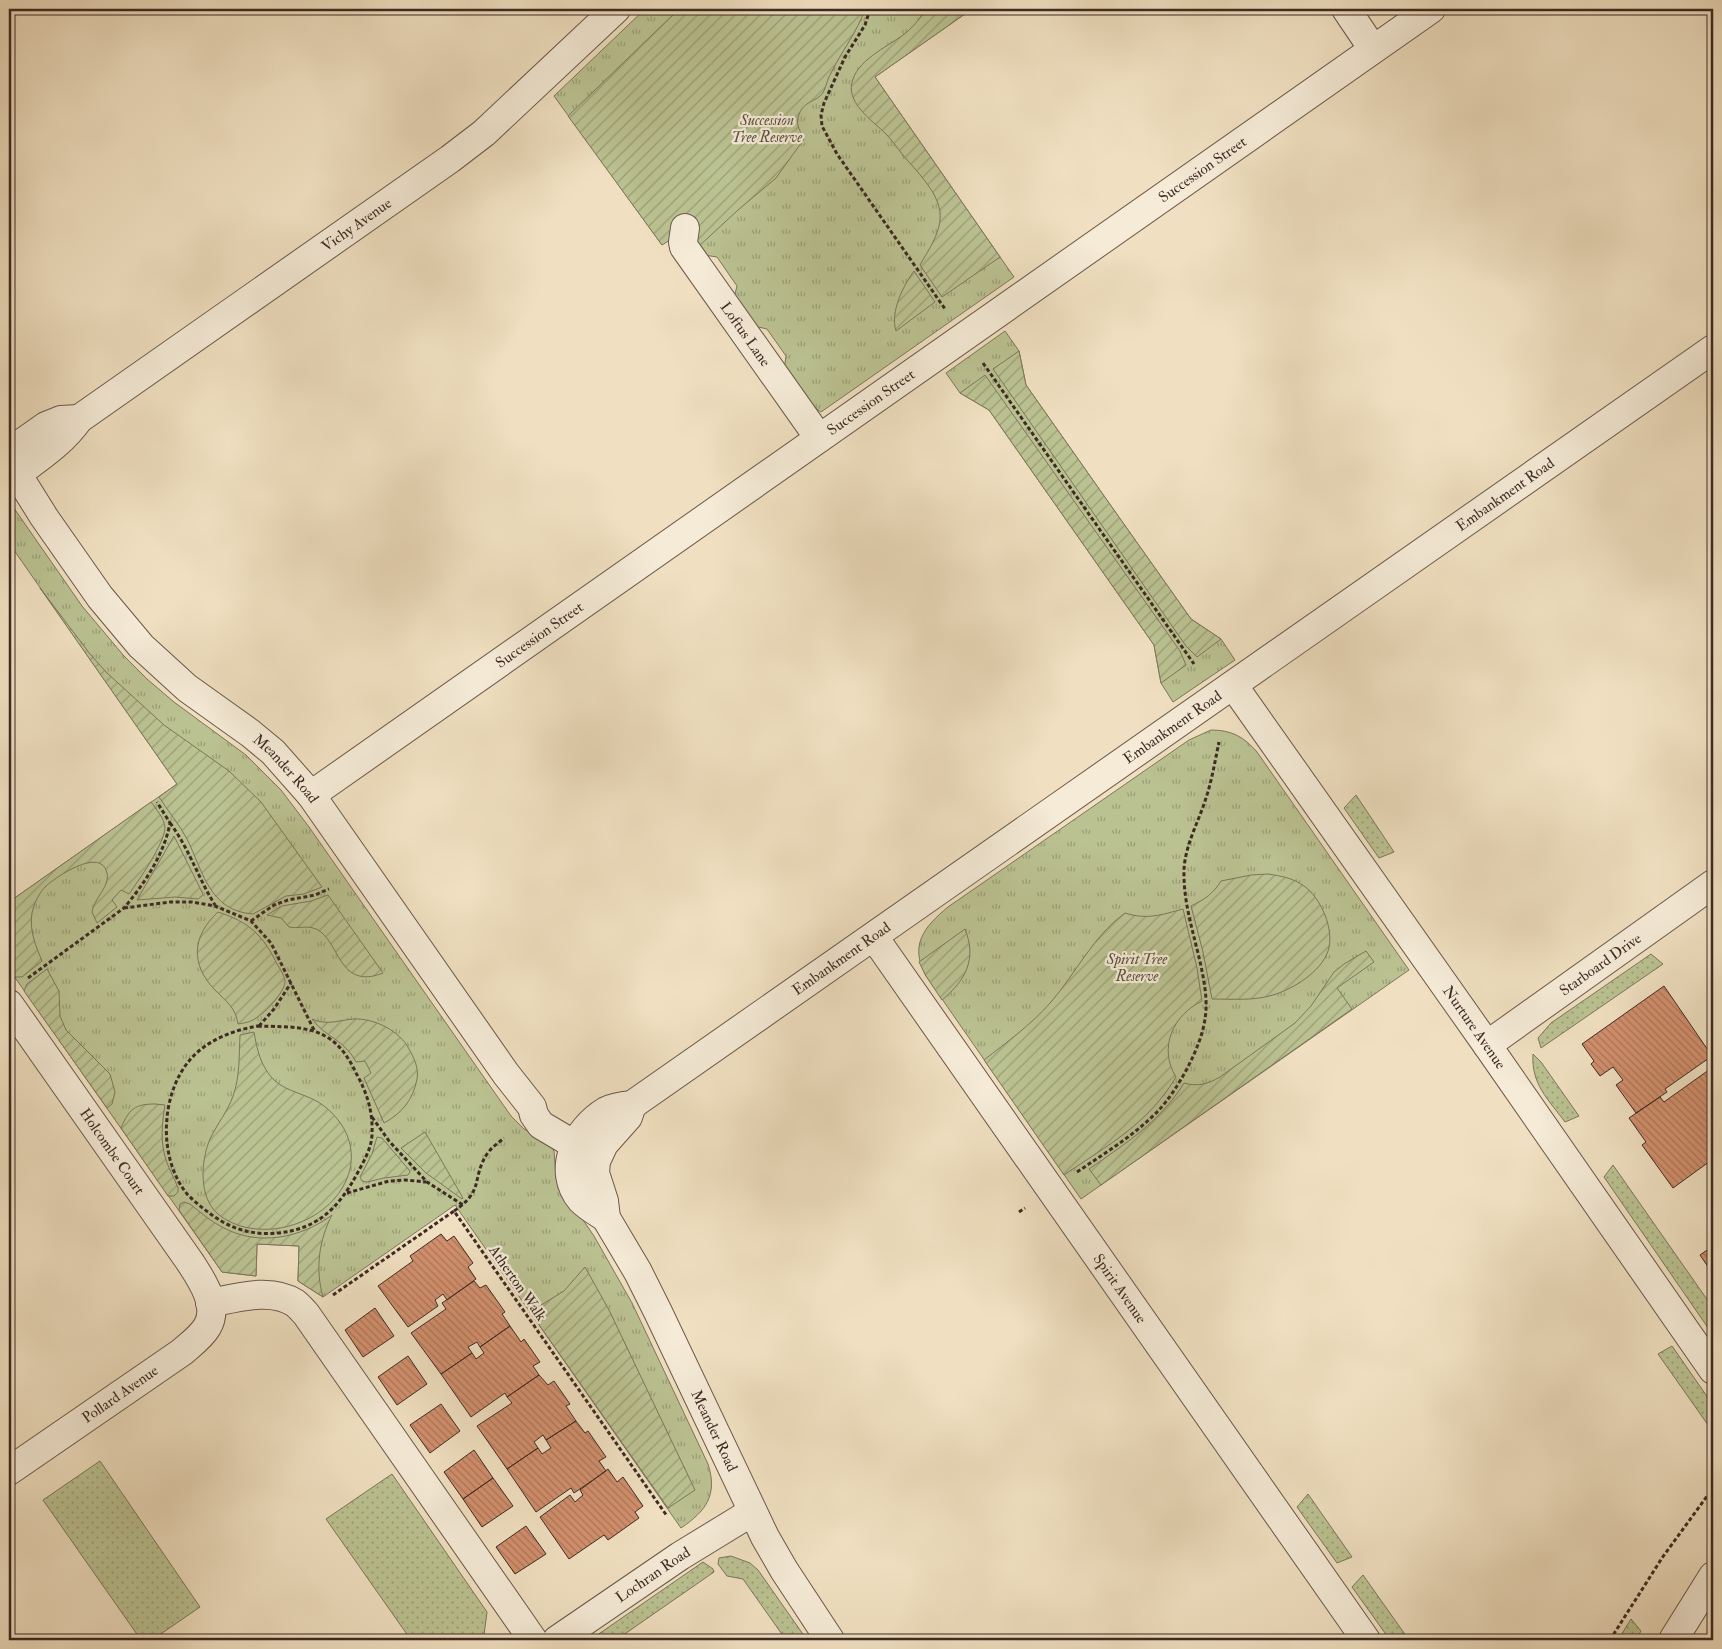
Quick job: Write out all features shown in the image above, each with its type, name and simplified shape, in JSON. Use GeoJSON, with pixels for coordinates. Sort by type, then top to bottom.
{"type":"FeatureCollection","features":[{"type":"Feature","properties":{"kind":"street","name":"Vichy Avenue"},"geometry":{"type":"LineString","coordinates":[[11,462],[46,426],[61,420],[79,418],[450,160],[510,110],[616,9]]}},
{"type":"Feature","properties":{"kind":"street"},"geometry":{"type":"LineString","coordinates":[[1346,9],[1374,49]]}},
{"type":"Feature","properties":{"kind":"street","name":"Succession Street"},"geometry":{"type":"LineString","coordinates":[[311,795],[1431,9]]}},
{"type":"Feature","properties":{"kind":"street","name":"Loftus Lane"},"geometry":{"type":"LineString","coordinates":[[684,228],[682,242],[684,247],[819,438]]}},
{"type":"Feature","properties":{"kind":"street","name":"Embankment Road"},"geometry":{"type":"LineString","coordinates":[[590,1144],[628,1117],[632,1105],[1713,349]]}},
{"type":"Feature","properties":{"kind":"street","name":"Meander Road"},"geometry":{"type":"LineString","coordinates":[[11,462],[44,517],[100,597],[141,646],[188,688],[273,752],[311,795],[506,1074],[532,1106],[534,1115],[541,1125],[590,1144]]}},
{"type":"Feature","properties":{"kind":"street","name":"Nurture Avenue"},"geometry":{"type":"LineString","coordinates":[[1234,685],[1713,1370]]}},
{"type":"Feature","properties":{"kind":"street","name":"Starboard Drive"},"geometry":{"type":"LineString","coordinates":[[1487,1045],[1713,884]]}},
{"type":"Feature","properties":{"kind":"street","name":"Spirit Avenue"},"geometry":{"type":"LineString","coordinates":[[874,936],[1366,1640]]}},
{"type":"Feature","properties":{"kind":"street","name":"Holcombe Court"},"geometry":{"type":"LineString","coordinates":[[15,993],[190,1262],[207,1290],[210,1303]]}},
{"type":"Feature","properties":{"kind":"street","name":"Meander Road"},"geometry":{"type":"LineString","coordinates":[[590,1144],[571,1153],[569,1168],[571,1182],[580,1199],[606,1218],[638,1272],[752,1512],[784,1570],[830,1640]]}},
{"type":"Feature","properties":{"kind":"street"},"geometry":{"type":"LineString","coordinates":[[210,1303],[254,1295],[277,1296],[294,1302],[306,1314],[533,1640]]}},
{"type":"Feature","properties":{"kind":"street","name":"Pollard Avenue"},"geometry":{"type":"LineString","coordinates":[[9,1472],[188,1347],[208,1326],[210,1303]]}},
{"type":"Feature","properties":{"kind":"street","name":"Lochran Road"},"geometry":{"type":"LineString","coordinates":[[557,1640],[680,1556],[752,1512]]}},
{"type":"Feature","properties":{"kind":"street"},"geometry":{"type":"LineString","coordinates":[[1673,1640],[1713,1576]]}},
{"type":"Feature","properties":{"kind":"path"},"geometry":{"type":"LineString","coordinates":[[1019,1212],[1125,1138],[1159,1110],[1178,1082],[1194,1053],[1205,1022],[1206,995],[1185,895],[1184,869],[1190,844],[1213,775],[1219,742]]}},
{"type":"Feature","properties":{"kind":"path"},"geometry":{"type":"LineString","coordinates":[[157,802],[181,839],[205,890],[215,906]]}},
{"type":"Feature","properties":{"kind":"path"},"geometry":{"type":"LineString","coordinates":[[15,993],[124,908],[145,879],[165,845],[170,823]]}},
{"type":"Feature","properties":{"kind":"path"},"geometry":{"type":"LineString","coordinates":[[251,921],[274,905],[288,900],[315,895],[329,889]]}},
{"type":"Feature","properties":{"kind":"path"},"geometry":{"type":"LineString","coordinates":[[124,908],[170,902],[192,902],[215,906],[251,921],[272,943],[315,1032]]}},
{"type":"Feature","properties":{"kind":"path"},"geometry":{"type":"LineString","coordinates":[[258,1026],[274,1009],[291,983]]}},
{"type":"Feature","properties":{"kind":"path"},"geometry":{"type":"LineString","coordinates":[[258,1026],[294,1028],[315,1032],[332,1041],[343,1051],[363,1086],[370,1102],[372,1116],[372,1136],[369,1151],[347,1193],[322,1218],[286,1232],[264,1234],[233,1228],[217,1220],[187,1194],[178,1176],[167,1148],[166,1133],[166,1118],[174,1088],[189,1061],[201,1050],[228,1034],[244,1028],[258,1026]]}},
{"type":"Feature","properties":{"kind":"path"},"geometry":{"type":"LineString","coordinates":[[372,1116],[389,1141],[427,1182],[463,1205]]}},
{"type":"Feature","properties":{"kind":"path"},"geometry":{"type":"LineString","coordinates":[[306,1314],[463,1205],[474,1192],[486,1154],[504,1138]]}},
{"type":"Feature","properties":{"kind":"path"},"geometry":{"type":"LineString","coordinates":[[347,1193],[389,1181],[427,1182]]}},
{"type":"Feature","properties":{"kind":"path","name":"Atherton Walk"},"geometry":{"type":"LineString","coordinates":[[454,1210],[667,1516]]}},
{"type":"Feature","properties":{"kind":"path"},"geometry":{"type":"LineString","coordinates":[[1610,1640],[1683,1527],[1713,1488]]}},
{"type":"Feature","properties":{"kind":"green space","name":"Succession Tree Reserve"},"geometry":{"type":"Polygon","coordinates":[[[645,9],[972,9],[875,77],[1014,277],[821,412],[808,403],[784,370],[786,356],[767,329],[754,326],[734,298],[737,286],[717,257],[704,255],[678,221],[662,245],[554,96],[645,9]]]}},
{"type":"Feature","properties":{"kind":"green space"},"geometry":{"type":"Polygon","coordinates":[[[679,9],[865,9],[822,94],[805,105],[800,112],[798,124],[804,139],[776,178],[698,247],[670,240],[662,245],[568,116],[679,9]]]}},
{"type":"Feature","properties":{"kind":"green space"},"geometry":{"type":"Polygon","coordinates":[[[926,9],[972,9],[875,77],[1000,257],[942,297],[920,265],[934,240],[939,226],[940,212],[935,196],[886,134],[861,110],[852,95],[851,87],[857,71],[862,65],[877,52],[907,32],[926,9]]]}},
{"type":"Feature","properties":{"kind":"green space"},"geometry":{"type":"Polygon","coordinates":[[[914,271],[935,302],[896,331],[896,308],[902,292],[914,271]]]}},
{"type":"Feature","properties":{"kind":"green space"},"geometry":{"type":"Polygon","coordinates":[[[1005,331],[1019,351],[1026,385],[1191,619],[1221,639],[1235,660],[1173,702],[1161,683],[1154,645],[989,410],[960,393],[946,373],[1005,331]]]}},
{"type":"Feature","properties":{"kind":"green space"},"geometry":{"type":"Polygon","coordinates":[[[1019,351],[1026,385],[1191,619],[1221,639],[1197,657],[1186,646],[993,369],[1019,351]]]}},
{"type":"Feature","properties":{"kind":"green space"},"geometry":{"type":"Polygon","coordinates":[[[985,375],[1180,651],[1186,665],[1161,683],[1154,645],[989,410],[960,393],[985,375]]]}},
{"type":"Feature","properties":{"kind":"green space"},"geometry":{"type":"Polygon","coordinates":[[[9,501],[82,606],[124,656],[174,702],[246,755],[281,790],[309,827],[511,1116],[524,1129],[542,1138],[551,1146],[554,1151],[556,1178],[594,1236],[632,1303],[708,1464],[712,1485],[708,1501],[690,1522],[681,1528],[455,1205],[323,1297],[298,1281],[299,1246],[257,1244],[256,1276],[222,1272],[9,969],[9,902],[177,784],[9,543],[9,501]]]}},
{"type":"Feature","properties":{"kind":"green space"},"geometry":{"type":"Polygon","coordinates":[[[40,588],[106,672],[164,725],[229,771],[261,802],[322,887],[304,894],[286,896],[253,914],[226,906],[217,897],[203,876],[184,833],[159,797],[177,784],[40,588]]]}},
{"type":"Feature","properties":{"kind":"green space","name":"Spirit Tree Reserve"},"geometry":{"type":"Polygon","coordinates":[[[1211,730],[1225,731],[1237,735],[1257,752],[1409,970],[1081,1199],[926,976],[921,965],[919,946],[926,929],[948,907],[1189,740],[1211,730]]]}},
{"type":"Feature","properties":{"kind":"green space"},"geometry":{"type":"Polygon","coordinates":[[[1356,795],[1394,852],[1379,858],[1344,808],[1356,795]]]}},
{"type":"Feature","properties":{"kind":"green space"},"geometry":{"type":"Polygon","coordinates":[[[151,802],[163,820],[164,834],[151,861],[129,894],[121,890],[112,900],[117,907],[97,923],[92,912],[106,883],[107,873],[103,865],[96,862],[78,866],[51,882],[35,902],[31,919],[35,944],[42,961],[22,977],[15,977],[9,971],[9,902],[151,802]]]}},
{"type":"Feature","properties":{"kind":"green space"},"geometry":{"type":"Polygon","coordinates":[[[174,836],[203,894],[202,896],[198,899],[175,897],[137,900],[174,836]]]}},
{"type":"Feature","properties":{"kind":"green space"},"geometry":{"type":"Polygon","coordinates":[[[1268,874],[1296,881],[1316,898],[1328,924],[1330,943],[1328,951],[1313,973],[1281,992],[1258,998],[1212,999],[1203,952],[1191,906],[1208,896],[1221,881],[1251,875],[1268,874]]]}},
{"type":"Feature","properties":{"kind":"green space"},"geometry":{"type":"Polygon","coordinates":[[[328,895],[383,973],[368,977],[357,975],[348,970],[324,935],[316,929],[289,927],[281,918],[267,915],[282,906],[311,901],[328,895]]]}},
{"type":"Feature","properties":{"kind":"green space"},"geometry":{"type":"Polygon","coordinates":[[[1183,909],[1197,968],[1202,1001],[1183,1015],[1171,1033],[1168,1055],[1176,1077],[1153,1108],[1140,1121],[1064,1175],[984,1060],[1019,1033],[1044,1010],[1104,932],[1125,913],[1147,916],[1161,915],[1183,909]]]}},
{"type":"Feature","properties":{"kind":"green space"},"geometry":{"type":"Polygon","coordinates":[[[218,912],[247,925],[260,937],[272,954],[285,982],[281,992],[269,1007],[254,1019],[238,1024],[233,1009],[207,980],[198,960],[199,940],[209,921],[218,912]]]}},
{"type":"Feature","properties":{"kind":"green space"},"geometry":{"type":"Polygon","coordinates":[[[965,929],[970,950],[967,968],[957,985],[942,1000],[919,962],[965,929]]]}},
{"type":"Feature","properties":{"kind":"green space"},"geometry":{"type":"Polygon","coordinates":[[[1366,951],[1374,962],[1337,988],[1352,1009],[1101,1185],[1089,1169],[1141,1131],[1165,1109],[1184,1083],[1198,1085],[1220,1077],[1295,1023],[1311,1006],[1334,972],[1366,951]]]}},
{"type":"Feature","properties":{"kind":"green space"},"geometry":{"type":"Polygon","coordinates":[[[1651,954],[1663,964],[1541,1048],[1538,1038],[1551,1023],[1651,954]]]}},
{"type":"Feature","properties":{"kind":"green space"},"geometry":{"type":"Polygon","coordinates":[[[47,969],[59,991],[60,1016],[66,1030],[110,1074],[115,1092],[112,1104],[107,1108],[24,991],[27,984],[47,969]]]}},
{"type":"Feature","properties":{"kind":"green space"},"geometry":{"type":"Polygon","coordinates":[[[312,1019],[328,1022],[362,1019],[378,1023],[393,1031],[405,1043],[413,1056],[417,1067],[417,1075],[410,1100],[396,1115],[384,1123],[364,1078],[371,1073],[365,1061],[356,1062],[341,1043],[312,1019]]]}},
{"type":"Feature","properties":{"kind":"green space"},"geometry":{"type":"Polygon","coordinates":[[[254,1032],[260,1058],[266,1070],[274,1080],[286,1088],[324,1106],[339,1121],[348,1137],[351,1154],[350,1170],[343,1186],[333,1200],[319,1213],[301,1222],[275,1229],[245,1227],[221,1217],[212,1207],[204,1188],[203,1167],[207,1148],[233,1096],[237,1081],[240,1035],[254,1032]]]}},
{"type":"Feature","properties":{"kind":"green space"},"geometry":{"type":"Polygon","coordinates":[[[1533,1054],[1541,1062],[1579,1116],[1565,1122],[1547,1098],[1535,1074],[1533,1054]]]}},
{"type":"Feature","properties":{"kind":"green space"},"geometry":{"type":"Polygon","coordinates":[[[142,1105],[165,1105],[162,1139],[167,1164],[178,1188],[178,1192],[174,1196],[168,1196],[121,1128],[127,1116],[134,1109],[142,1105]]]}},
{"type":"Feature","properties":{"kind":"green space"},"geometry":{"type":"Polygon","coordinates":[[[425,1132],[462,1199],[426,1173],[401,1148],[425,1132]]]}},
{"type":"Feature","properties":{"kind":"green space"},"geometry":{"type":"Polygon","coordinates":[[[377,1137],[382,1138],[409,1170],[408,1175],[367,1182],[362,1181],[360,1177],[372,1154],[377,1137]]]}},
{"type":"Feature","properties":{"kind":"green space"},"geometry":{"type":"Polygon","coordinates":[[[1613,1165],[1713,1308],[1713,1335],[1604,1177],[1613,1165]]]}},
{"type":"Feature","properties":{"kind":"green space"},"geometry":{"type":"Polygon","coordinates":[[[184,1202],[190,1204],[222,1227],[250,1237],[279,1237],[293,1234],[320,1223],[332,1215],[321,1245],[319,1276],[323,1297],[298,1281],[299,1246],[257,1244],[256,1276],[222,1272],[179,1210],[180,1204],[184,1202]]]}},
{"type":"Feature","properties":{"kind":"green space"},"geometry":{"type":"Polygon","coordinates":[[[585,1267],[609,1310],[695,1490],[668,1508],[530,1312],[564,1291],[585,1267]]]}},
{"type":"Feature","properties":{"kind":"green space"},"geometry":{"type":"Polygon","coordinates":[[[1672,1346],[1713,1405],[1713,1432],[1658,1354],[1672,1346]]]}},
{"type":"Feature","properties":{"kind":"green space"},"geometry":{"type":"Polygon","coordinates":[[[100,1461],[200,1607],[152,1640],[141,1640],[43,1500],[100,1461]]]}},
{"type":"Feature","properties":{"kind":"green space"},"geometry":{"type":"Polygon","coordinates":[[[392,1474],[487,1612],[484,1635],[477,1640],[411,1640],[326,1519],[392,1474]]]}},
{"type":"Feature","properties":{"kind":"green space"},"geometry":{"type":"Polygon","coordinates":[[[1308,1494],[1352,1557],[1337,1563],[1297,1507],[1308,1494]]]}},
{"type":"Feature","properties":{"kind":"green space"},"geometry":{"type":"Polygon","coordinates":[[[731,1556],[750,1563],[758,1570],[807,1640],[786,1640],[743,1579],[727,1576],[718,1564],[719,1558],[731,1556]]]}},
{"type":"Feature","properties":{"kind":"green space"},"geometry":{"type":"Polygon","coordinates":[[[703,1562],[713,1569],[714,1572],[616,1640],[590,1640],[703,1562]]]}},
{"type":"Feature","properties":{"kind":"green space"},"geometry":{"type":"Polygon","coordinates":[[[1363,1575],[1409,1640],[1390,1640],[1352,1587],[1363,1575]]]}},
{"type":"Feature","properties":{"kind":"green space"},"geometry":{"type":"Polygon","coordinates":[[[1631,1619],[1641,1631],[1636,1640],[1618,1640],[1631,1619]]]}},
{"type":"Feature","properties":{"kind":"building"},"geometry":{"type":"Polygon","coordinates":[[[1664,986],[1712,1056],[1665,1089],[1667,1092],[1636,1113],[1616,1085],[1623,1080],[1613,1067],[1600,1076],[1591,1064],[1594,1061],[1582,1044],[1664,986]]]}},
{"type":"Feature","properties":{"kind":"building"},"geometry":{"type":"Polygon","coordinates":[[[1713,1067],[1713,1159],[1673,1188],[1642,1145],[1646,1142],[1629,1118],[1660,1097],[1664,1102],[1713,1067]]]}},
{"type":"Feature","properties":{"kind":"building"},"geometry":{"type":"Polygon","coordinates":[[[441,1234],[447,1241],[454,1236],[473,1263],[468,1267],[476,1279],[447,1300],[443,1294],[435,1300],[438,1306],[408,1327],[378,1286],[413,1261],[410,1256],[441,1234]]]}},
{"type":"Feature","properties":{"kind":"building"},"geometry":{"type":"Polygon","coordinates":[[[1713,1246],[1713,1274],[1700,1255],[1713,1246]]]}},
{"type":"Feature","properties":{"kind":"building"},"geometry":{"type":"Polygon","coordinates":[[[474,1281],[480,1288],[486,1285],[505,1312],[502,1314],[510,1326],[480,1347],[477,1342],[468,1347],[472,1353],[441,1374],[411,1333],[446,1309],[442,1303],[474,1281]]]}},
{"type":"Feature","properties":{"kind":"building"},"geometry":{"type":"Polygon","coordinates":[[[375,1308],[394,1336],[363,1357],[345,1330],[375,1308]]]}},
{"type":"Feature","properties":{"kind":"building"},"geometry":{"type":"Polygon","coordinates":[[[510,1326],[521,1342],[524,1339],[540,1362],[533,1366],[539,1375],[507,1397],[505,1393],[471,1417],[441,1374],[472,1353],[476,1359],[484,1353],[480,1347],[510,1326]]]}},
{"type":"Feature","properties":{"kind":"building"},"geometry":{"type":"Polygon","coordinates":[[[408,1356],[427,1384],[397,1405],[378,1377],[408,1356]]]}},
{"type":"Feature","properties":{"kind":"building"},"geometry":{"type":"Polygon","coordinates":[[[539,1375],[548,1385],[554,1381],[570,1404],[566,1406],[576,1421],[546,1440],[543,1435],[534,1442],[538,1448],[507,1469],[477,1426],[512,1403],[507,1397],[539,1375]]]}},
{"type":"Feature","properties":{"kind":"building"},"geometry":{"type":"Polygon","coordinates":[[[441,1404],[460,1431],[430,1453],[410,1425],[441,1404]]]}},
{"type":"Feature","properties":{"kind":"building"},"geometry":{"type":"Polygon","coordinates":[[[576,1421],[585,1433],[588,1431],[606,1457],[599,1461],[606,1471],[574,1493],[571,1488],[536,1512],[507,1469],[538,1448],[542,1454],[551,1448],[546,1440],[576,1421]]]}},
{"type":"Feature","properties":{"kind":"building"},"geometry":{"type":"Polygon","coordinates":[[[474,1450],[493,1478],[463,1499],[444,1472],[474,1450]]]}},
{"type":"Feature","properties":{"kind":"building"},"geometry":{"type":"Polygon","coordinates":[[[608,1469],[617,1482],[623,1477],[643,1506],[635,1512],[639,1518],[608,1540],[604,1535],[569,1559],[540,1517],[570,1495],[575,1502],[583,1495],[580,1490],[608,1469]]]}},
{"type":"Feature","properties":{"kind":"building"},"geometry":{"type":"Polygon","coordinates":[[[493,1478],[513,1506],[482,1527],[463,1499],[493,1478]]]}},
{"type":"Feature","properties":{"kind":"building"},"geometry":{"type":"Polygon","coordinates":[[[526,1526],[546,1554],[515,1574],[496,1547],[526,1526]]]}}]}
